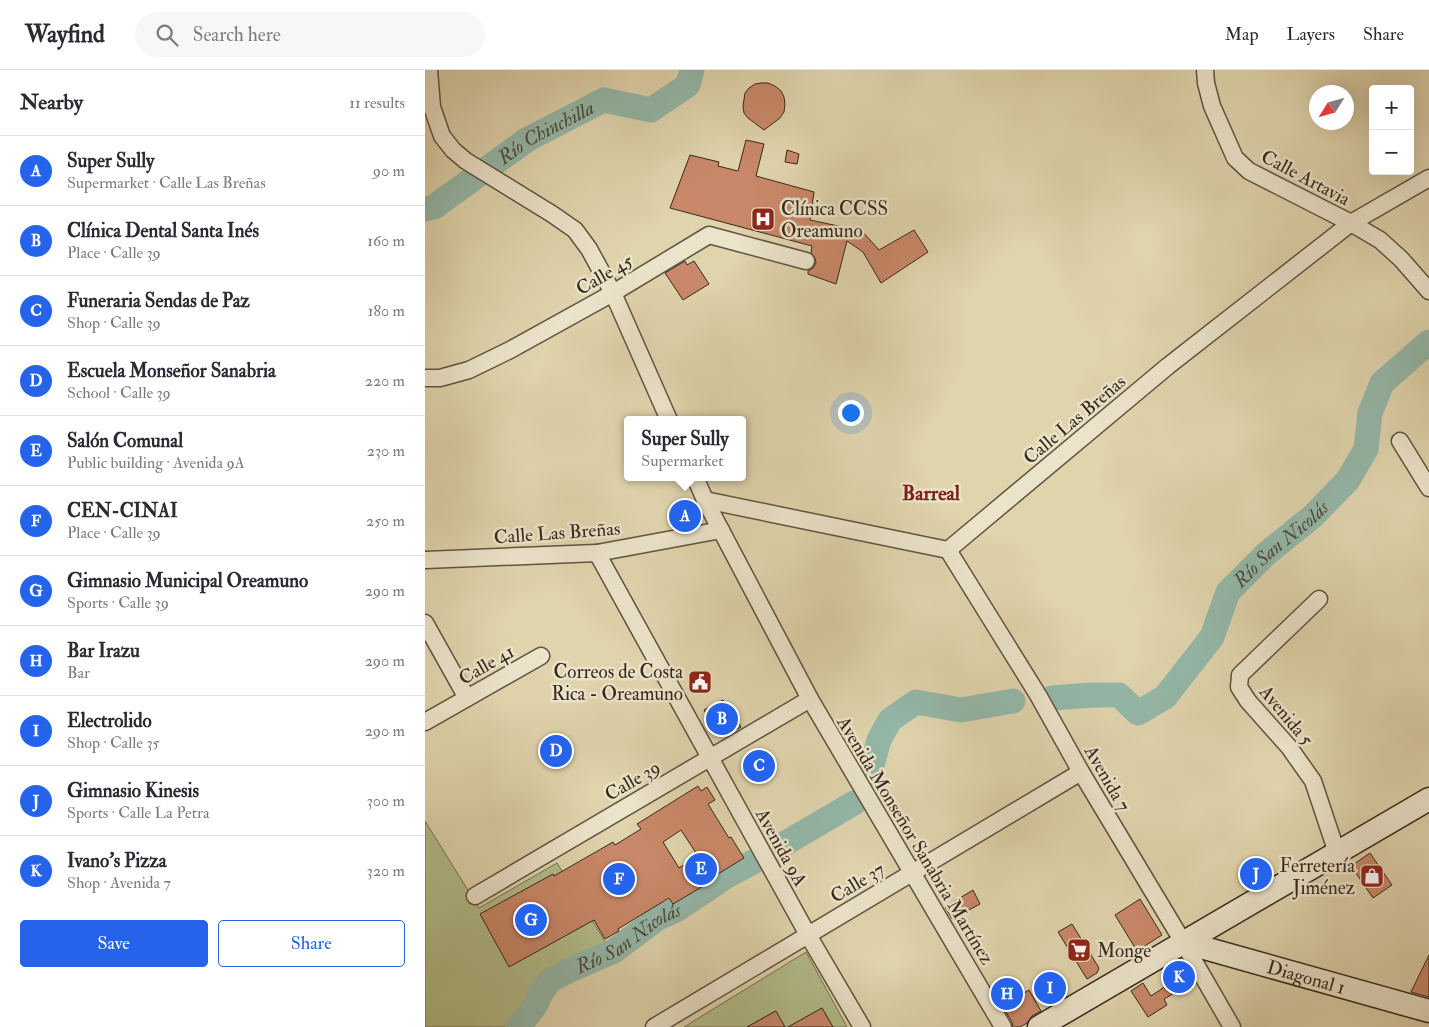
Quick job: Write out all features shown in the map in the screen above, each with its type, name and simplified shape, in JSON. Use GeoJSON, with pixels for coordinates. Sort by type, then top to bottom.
{"type":"FeatureCollection","features":[{"type":"Feature","properties":{"kind":"main road"},"geometry":{"type":"LineString","coordinates":[[1039,1027],[1429,799]]}},
{"type":"Feature","properties":{"kind":"main road","name":"Diagonal 1"},"geometry":{"type":"LineString","coordinates":[[1183,942],[1429,1011]]}},
{"type":"Feature","properties":{"kind":"street"},"geometry":{"type":"LineString","coordinates":[[429,70],[432,107],[442,136],[453,150],[466,162],[501,182],[575,230],[589,249],[613,293],[667,416]]}},
{"type":"Feature","properties":{"kind":"street","name":"Calle Artavia"},"geometry":{"type":"LineString","coordinates":[[1205,70],[1212,106],[1235,158],[1249,171],[1351,223],[1380,240],[1427,286]]}},
{"type":"Feature","properties":{"kind":"street"},"geometry":{"type":"LineString","coordinates":[[425,134],[442,136]]}},
{"type":"Feature","properties":{"kind":"street","name":"Calle Las Breñas"},"geometry":{"type":"LineString","coordinates":[[948,550],[1168,366],[1351,223],[1429,178]]}},
{"type":"Feature","properties":{"kind":"street","name":"Calle 45"},"geometry":{"type":"LineString","coordinates":[[425,378],[440,378],[469,370],[510,350],[613,293],[709,235],[806,261]]}},
{"type":"Feature","properties":{"kind":"street"},"geometry":{"type":"LineString","coordinates":[[1400,442],[1429,488]]}},
{"type":"Feature","properties":{"kind":"street","name":"Avenida Monseñor Sanabria Martínez"},"geometry":{"type":"LineString","coordinates":[[697,481],[810,699],[1003,1027]]}},
{"type":"Feature","properties":{"kind":"street"},"geometry":{"type":"LineString","coordinates":[[705,500],[948,550]]}},
{"type":"Feature","properties":{"kind":"street","name":"Calle Las Breñas"},"geometry":{"type":"LineString","coordinates":[[425,560],[597,553],[721,530]]}},
{"type":"Feature","properties":{"kind":"street","name":"Avenida 7"},"geometry":{"type":"LineString","coordinates":[[948,550],[1038,695],[1081,772],[1232,1027]]}},
{"type":"Feature","properties":{"kind":"street","name":"Avenida 9A"},"geometry":{"type":"LineString","coordinates":[[597,553],[808,935],[862,1027]]}},
{"type":"Feature","properties":{"kind":"street","name":"Avenida 5"},"geometry":{"type":"LineString","coordinates":[[1319,599],[1241,675],[1239,687],[1248,701],[1289,747],[1313,780],[1337,853]]}},
{"type":"Feature","properties":{"kind":"street"},"geometry":{"type":"LineString","coordinates":[[425,623],[467,698]]}},
{"type":"Feature","properties":{"kind":"street","name":"Calle 41"},"geometry":{"type":"LineString","coordinates":[[425,722],[541,656]]}},
{"type":"Feature","properties":{"kind":"street","name":"Calle 39"},"geometry":{"type":"LineString","coordinates":[[475,896],[810,699]]}},
{"type":"Feature","properties":{"kind":"street","name":"Calle 37"},"geometry":{"type":"LineString","coordinates":[[658,1026],[1081,772]]}},
{"type":"Feature","properties":{"kind":"green space"},"geometry":{"type":"Polygon","coordinates":[[[425,821],[479,908],[557,863],[606,943],[537,980],[514,1027],[425,1027],[425,821]]]}},
{"type":"Feature","properties":{"kind":"green space"},"geometry":{"type":"Polygon","coordinates":[[[806,952],[847,1027],[833,1027],[822,1008],[788,1027],[785,1027],[775,1011],[747,1027],[684,1027],[806,952]]]}},
{"type":"Feature","properties":{"kind":"building"},"geometry":{"type":"Polygon","coordinates":[[[768,83],[781,91],[785,104],[784,112],[780,118],[764,130],[748,118],[744,113],[743,106],[745,93],[755,84],[768,83]]]}},
{"type":"Feature","properties":{"kind":"building","name":"Clínica CCSS Oreamuno"},"geometry":{"type":"Polygon","coordinates":[[[746,140],[764,144],[756,176],[814,192],[810,220],[862,231],[879,250],[914,230],[928,252],[881,283],[863,252],[847,241],[836,284],[808,274],[808,271],[816,263],[811,253],[812,246],[670,208],[690,155],[719,162],[718,166],[738,171],[746,140]]]}},
{"type":"Feature","properties":{"kind":"building"},"geometry":{"type":"Polygon","coordinates":[[[787,150],[799,154],[797,164],[785,162],[787,150]]]}},
{"type":"Feature","properties":{"kind":"building"},"geometry":{"type":"Polygon","coordinates":[[[685,261],[687,265],[694,261],[709,284],[683,300],[665,273],[685,261]]]}},
{"type":"Feature","properties":{"kind":"building"},"geometry":{"type":"Polygon","coordinates":[[[723,700],[741,727],[725,736],[718,734],[704,710],[723,700]]]}},
{"type":"Feature","properties":{"kind":"building"},"geometry":{"type":"Polygon","coordinates":[[[698,786],[701,791],[707,787],[715,800],[708,804],[744,858],[708,880],[710,882],[673,904],[669,898],[605,939],[594,920],[509,967],[480,914],[553,874],[554,876],[613,842],[615,845],[641,829],[637,824],[698,786]],[[681,830],[663,842],[679,868],[698,856],[681,830]]]}},
{"type":"Feature","properties":{"kind":"building","name":"Ferretería Jiménez"},"geometry":{"type":"Polygon","coordinates":[[[1370,853],[1392,885],[1373,898],[1351,866],[1370,853]]]}},
{"type":"Feature","properties":{"kind":"building"},"geometry":{"type":"Polygon","coordinates":[[[973,890],[980,904],[952,919],[945,907],[973,890]]]}},
{"type":"Feature","properties":{"kind":"building"},"geometry":{"type":"Polygon","coordinates":[[[1140,899],[1162,935],[1137,951],[1115,915],[1140,899]]]}},
{"type":"Feature","properties":{"kind":"building","name":"Monge"},"geometry":{"type":"Polygon","coordinates":[[[1072,924],[1099,968],[1097,973],[1087,979],[1058,932],[1072,924]]]}},
{"type":"Feature","properties":{"kind":"building"},"geometry":{"type":"Polygon","coordinates":[[[1429,955],[1429,997],[1411,992],[1429,955]]]}},
{"type":"Feature","properties":{"kind":"building"},"geometry":{"type":"Polygon","coordinates":[[[1181,963],[1193,982],[1164,999],[1167,1005],[1148,1017],[1131,991],[1143,983],[1151,996],[1172,982],[1166,972],[1181,963]]]}},
{"type":"Feature","properties":{"kind":"building"},"geometry":{"type":"Polygon","coordinates":[[[1014,981],[1022,994],[1029,990],[1041,1011],[1020,1027],[1013,1027],[1012,1022],[994,992],[1014,981]]]}},
{"type":"Feature","properties":{"kind":"building"},"geometry":{"type":"Polygon","coordinates":[[[822,1008],[833,1027],[788,1027],[822,1008]]]}},
{"type":"Feature","properties":{"kind":"building"},"geometry":{"type":"Polygon","coordinates":[[[776,1011],[785,1027],[747,1027],[776,1011]]]}},
{"type":"Feature","properties":{"kind":"waterway","name":"Río Chinchilla"},"geometry":{"type":"LineString","coordinates":[[425,209],[434,207],[528,139],[604,100],[651,110],[688,85],[692,70]]}},
{"type":"Feature","properties":{"kind":"waterway","name":"Río San Nicolás"},"geometry":{"type":"LineString","coordinates":[[1052,698],[1119,695],[1138,713],[1165,697],[1212,637],[1228,592],[1266,554],[1313,516],[1348,480],[1366,449],[1370,413],[1382,383],[1429,342]]}},
{"type":"Feature","properties":{"kind":"waterway","name":"Río San Nicolás"},"geometry":{"type":"LineString","coordinates":[[869,776],[879,740],[890,720],[916,702],[961,710],[1013,701]]}},
{"type":"Feature","properties":{"kind":"waterway","name":"Río San Nicolás"},"geometry":{"type":"LineString","coordinates":[[784,844],[854,803]]}},
{"type":"Feature","properties":{"kind":"waterway","name":"Río San Nicolás"},"geometry":{"type":"LineString","coordinates":[[518,1027],[535,1006],[541,993],[551,980],[614,951],[658,918],[678,909],[727,876],[753,862]]}},
{"type":"Feature","properties":{"kind":"place","name":"Clínica CCSS Oreamuno"},"geometry":{"type":"Point","coordinates":[763,219]}},
{"type":"Feature","properties":{"kind":"place","name":"Super Sully"},"geometry":{"type":"Point","coordinates":[685,516]}},
{"type":"Feature","properties":{"kind":"place","name":"Correos de Costa Rica - Oreamuno"},"geometry":{"type":"Point","coordinates":[700,682]}},
{"type":"Feature","properties":{"kind":"place","name":"Clínica Dental Santa Inés"},"geometry":{"type":"Point","coordinates":[722,719]}},
{"type":"Feature","properties":{"kind":"place","name":"Escuela Monseñor Sanabria"},"geometry":{"type":"Point","coordinates":[556,751]}},
{"type":"Feature","properties":{"kind":"place","name":"Funeraria Sendas de Paz"},"geometry":{"type":"Point","coordinates":[759,766]}},
{"type":"Feature","properties":{"kind":"place","name":"Salón Comunal"},"geometry":{"type":"Point","coordinates":[701,869]}},
{"type":"Feature","properties":{"kind":"place","name":"Gimnasio Kinesis"},"geometry":{"type":"Point","coordinates":[1256,874]}},
{"type":"Feature","properties":{"kind":"place","name":"Ferretería Jiménez"},"geometry":{"type":"Point","coordinates":[1372,876]}},
{"type":"Feature","properties":{"kind":"place","name":"CEN-CINAI"},"geometry":{"type":"Point","coordinates":[619,879]}},
{"type":"Feature","properties":{"kind":"place","name":"Gimnasio Municipal Oreamuno"},"geometry":{"type":"Point","coordinates":[531,920]}},
{"type":"Feature","properties":{"kind":"place","name":"Monge"},"geometry":{"type":"Point","coordinates":[1079,950]}},
{"type":"Feature","properties":{"kind":"place","name":"Ivano's Pizza"},"geometry":{"type":"Point","coordinates":[1179,977]}},
{"type":"Feature","properties":{"kind":"place","name":"Electrolido"},"geometry":{"type":"Point","coordinates":[1050,988]}},
{"type":"Feature","properties":{"kind":"place","name":"Bar Irazu"},"geometry":{"type":"Point","coordinates":[1007,994]}},
{"type":"Feature","properties":{"kind":"district","name":"Barreal"},"geometry":{"type":"Point","coordinates":[931,493]}}]}
